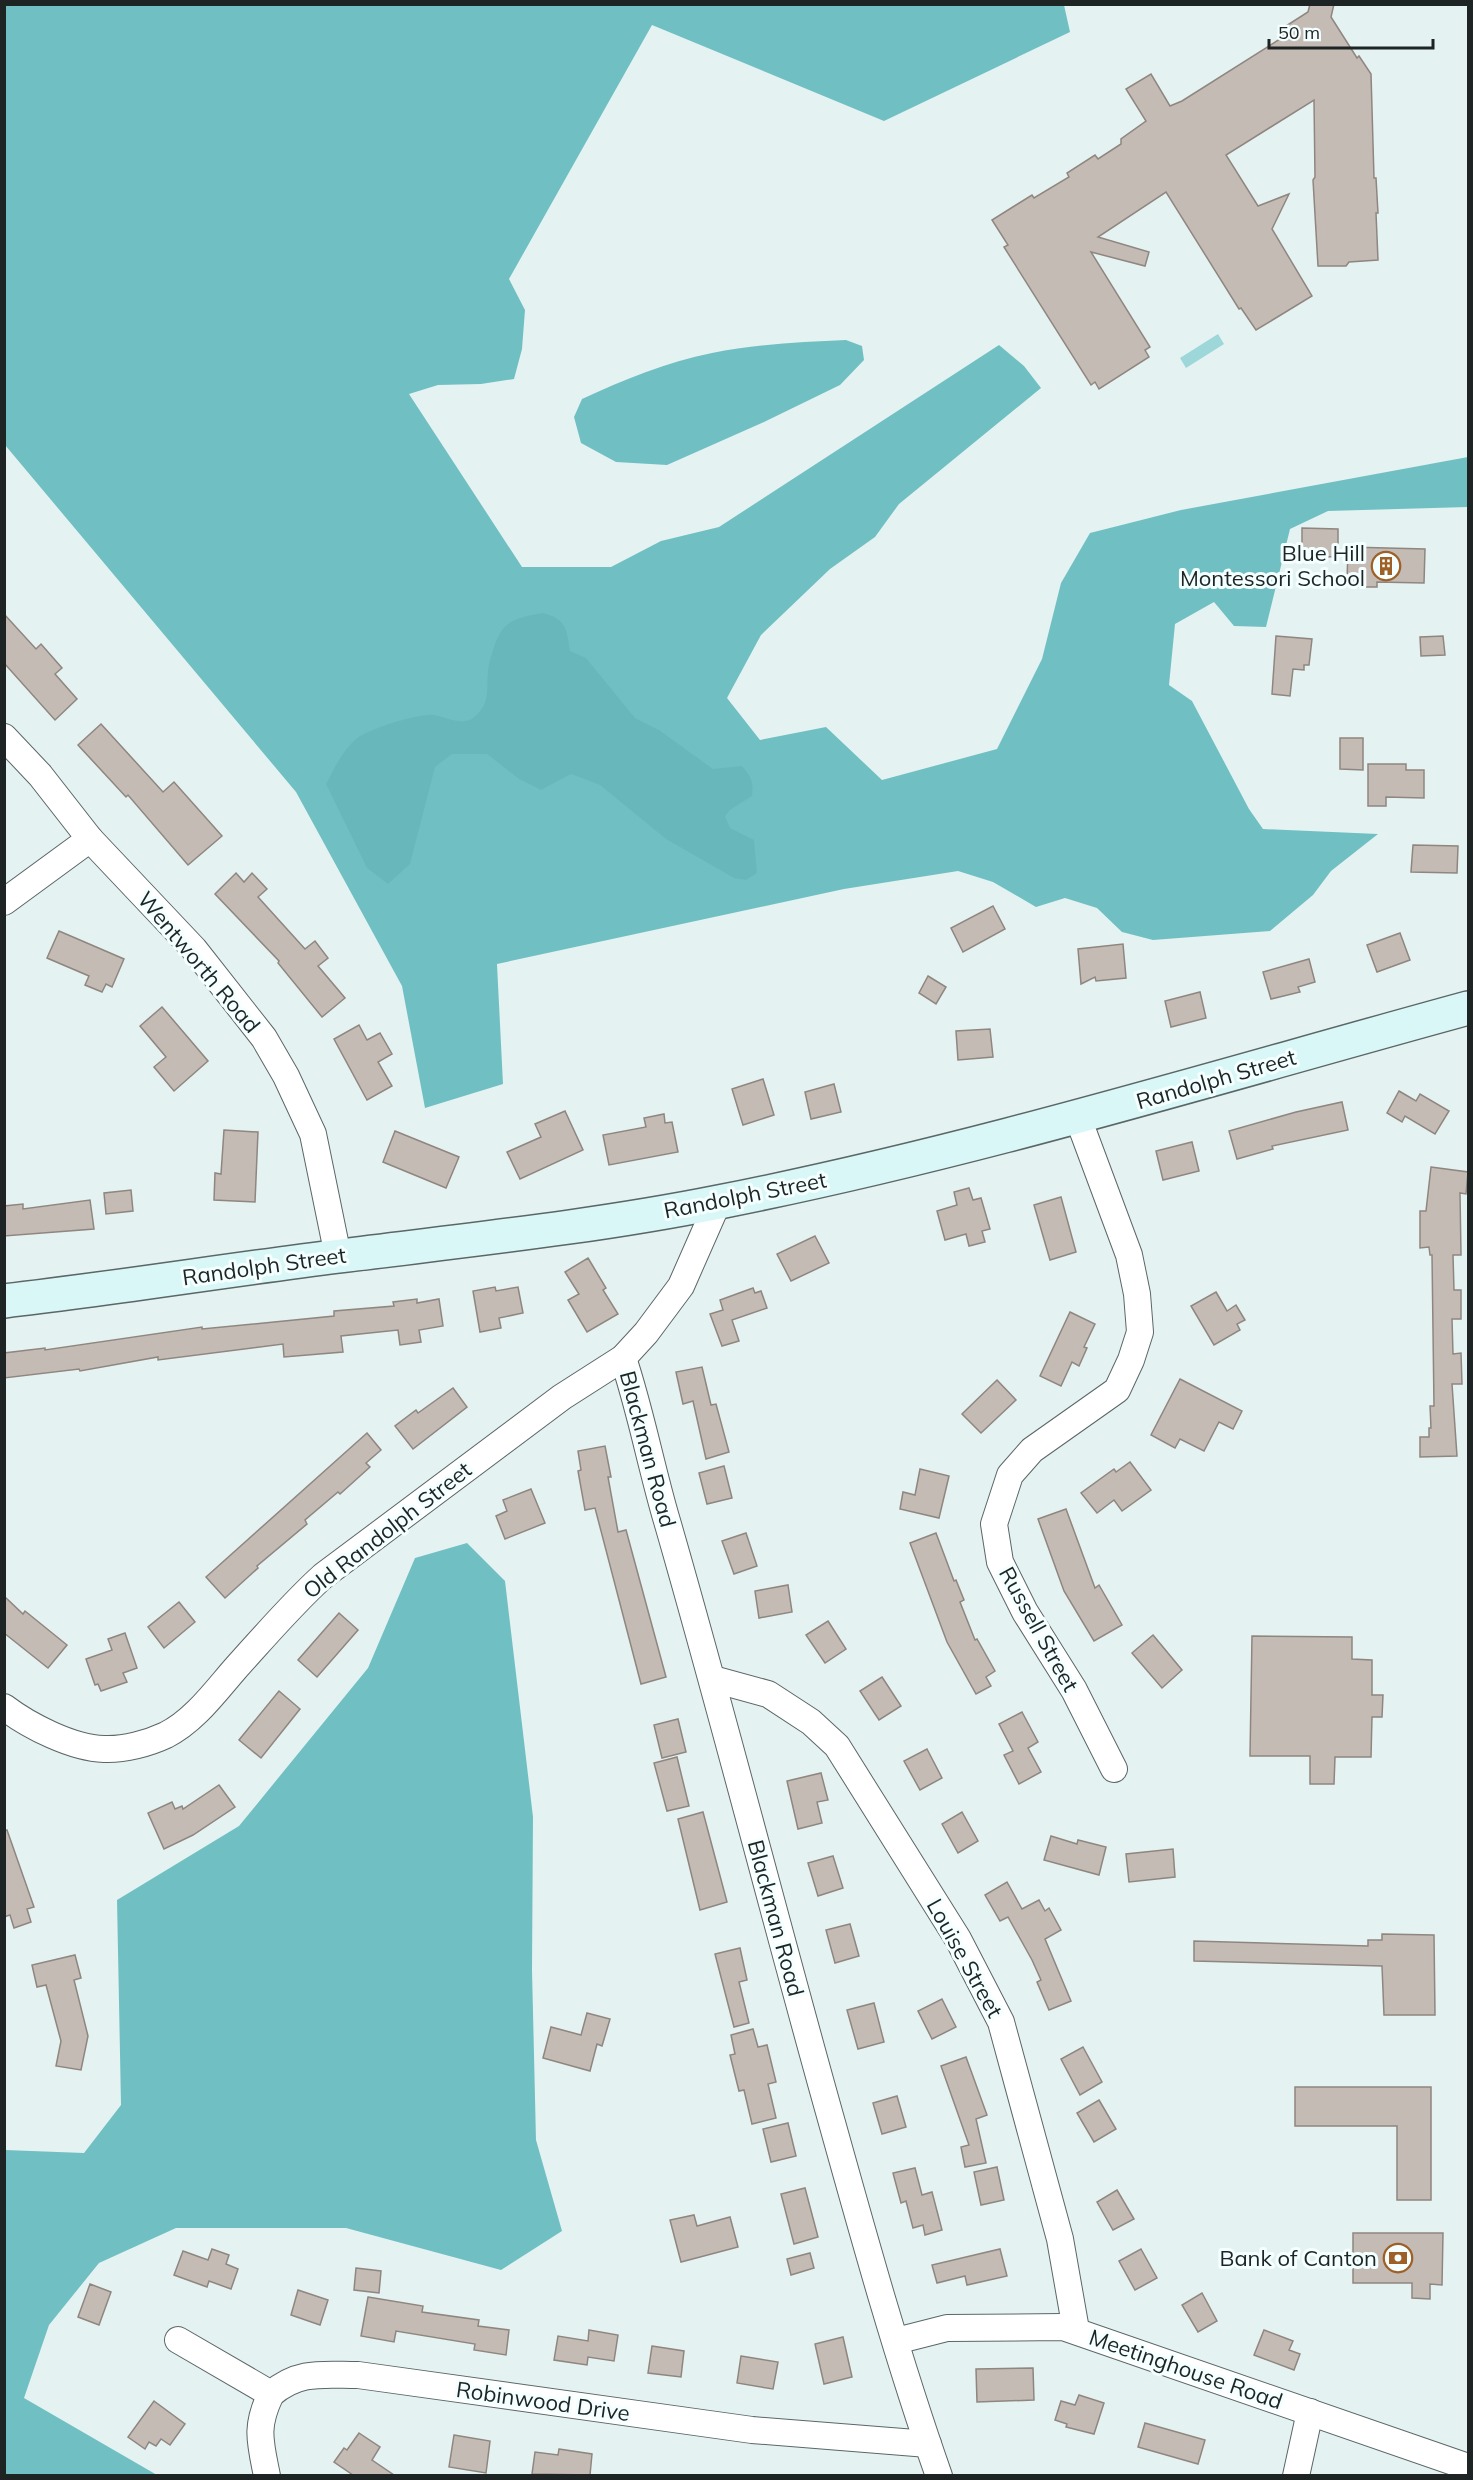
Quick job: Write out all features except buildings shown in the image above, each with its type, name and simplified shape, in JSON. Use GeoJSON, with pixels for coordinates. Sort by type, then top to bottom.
{"type":"FeatureCollection","features":[{"type":"Feature","properties":{"kind":"main road","name":"Randolph Street"},"geometry":{"type":"LineString","coordinates":[[4,1301],[338,1256],[557,1230],[718,1202],[918,1159],[1078,1118],[1468,1008]]}},
{"type":"Feature","properties":{"kind":"street","name":"Wentworth Road"},"geometry":{"type":"LineString","coordinates":[[4,737],[40,775],[90,839],[194,949],[264,1038],[286,1076],[313,1134],[338,1256]]}},
{"type":"Feature","properties":{"kind":"street"},"geometry":{"type":"LineString","coordinates":[[4,902],[90,839]]}},
{"type":"Feature","properties":{"kind":"street","name":"Russell Street"},"geometry":{"type":"LineString","coordinates":[[1078,1118],[1129,1255],[1137,1294],[1140,1332],[1131,1360],[1117,1390],[1032,1450],[1010,1475],[994,1524],[1000,1562],[1025,1612],[1074,1690],[1114,1769]]}},
{"type":"Feature","properties":{"kind":"street","name":"Old Randolph Street"},"geometry":{"type":"LineString","coordinates":[[4,1707],[23,1721],[62,1739],[104,1749],[140,1744],[167,1734],[189,1719],[294,1602],[323,1576],[562,1397],[623,1358],[646,1333],[681,1286],[718,1202]]}},
{"type":"Feature","properties":{"kind":"street","name":"Blackman Road"},"geometry":{"type":"LineString","coordinates":[[623,1358],[638,1404],[663,1509],[713,1679],[775,1918],[849,2183],[939,2475]]}},
{"type":"Feature","properties":{"kind":"street","name":"Louise Street"},"geometry":{"type":"LineString","coordinates":[[713,1679],[768,1694],[811,1722],[837,1746],[958,1939],[1002,2022],[1060,2239],[1076,2330]]}},
{"type":"Feature","properties":{"kind":"street","name":"Meetinghouse Road"},"geometry":{"type":"LineString","coordinates":[[896,2341],[946,2328],[1049,2325],[1076,2330],[1468,2467]]}},
{"type":"Feature","properties":{"kind":"street"},"geometry":{"type":"LineString","coordinates":[[178,2340],[271,2394],[261,2414],[259,2436],[267,2475]]}},
{"type":"Feature","properties":{"kind":"street","name":"Robinwood Drive"},"geometry":{"type":"LineString","coordinates":[[271,2394],[285,2382],[305,2375],[358,2375],[752,2430],[928,2444]]}},
{"type":"Feature","properties":{"kind":"street"},"geometry":{"type":"LineString","coordinates":[[1296,2475],[1310,2412]]}},
{"type":"Feature","properties":{"kind":"shaded area"},"geometry":{"type":"Polygon","coordinates":[[[4,5],[1064,5],[1070,32],[884,121],[652,25],[509,279],[525,310],[522,349],[514,379],[481,384],[438,385],[409,394],[522,567],[611,567],[661,541],[719,527],[999,345],[1024,366],[1041,388],[899,504],[875,537],[830,569],[761,635],[727,698],[760,740],[826,727],[882,780],[997,749],[1042,659],[1061,583],[1090,533],[1181,510],[1468,457],[1468,507],[1328,511],[1290,529],[1266,627],[1234,626],[1214,602],[1175,624],[1169,685],[1192,701],[1249,809],[1263,829],[1378,834],[1331,871],[1313,895],[1270,931],[1153,940],[1122,932],[1097,908],[1065,898],[1036,907],[993,882],[958,871],[844,889],[497,964],[503,1084],[425,1108],[402,986],[296,792],[5,445],[4,5]]]}},
{"type":"Feature","properties":{"kind":"shaded area"},"geometry":{"type":"Polygon","coordinates":[[[1218,334],[1224,344],[1186,368],[1180,358],[1218,334]]]}},
{"type":"Feature","properties":{"kind":"shaded area"},"geometry":{"type":"Polygon","coordinates":[[[846,340],[862,346],[864,360],[840,385],[667,465],[616,462],[581,443],[574,417],[582,399],[629,378],[678,361],[745,347],[846,340]]]}},
{"type":"Feature","properties":{"kind":"shaded area"},"geometry":{"type":"Polygon","coordinates":[[[543,613],[561,622],[568,637],[570,651],[586,658],[635,718],[659,730],[713,769],[742,766],[750,776],[753,787],[752,796],[730,810],[725,816],[730,828],[754,840],[757,873],[746,880],[734,878],[666,839],[600,785],[571,774],[541,790],[519,779],[487,754],[452,754],[435,767],[410,864],[388,884],[367,868],[326,784],[342,755],[362,735],[406,719],[427,715],[459,721],[473,718],[485,702],[489,664],[497,640],[505,626],[517,619],[543,613]]]}},
{"type":"Feature","properties":{"kind":"shaded area"},"geometry":{"type":"Polygon","coordinates":[[[467,1543],[505,1581],[533,1817],[532,1970],[536,2140],[562,2231],[501,2270],[346,2228],[176,2228],[99,2263],[49,2325],[24,2398],[157,2475],[5,2475],[5,2150],[84,2153],[121,2105],[117,1900],[239,1826],[368,1668],[415,1558],[467,1543]]]}},
{"type":"Feature","properties":{"kind":"place","name":"Blue Hill Montessori School"},"geometry":{"type":"Point","coordinates":[1386,566]}},
{"type":"Feature","properties":{"kind":"place","name":"Bank of Canton"},"geometry":{"type":"Point","coordinates":[1398,2258]}}]}
